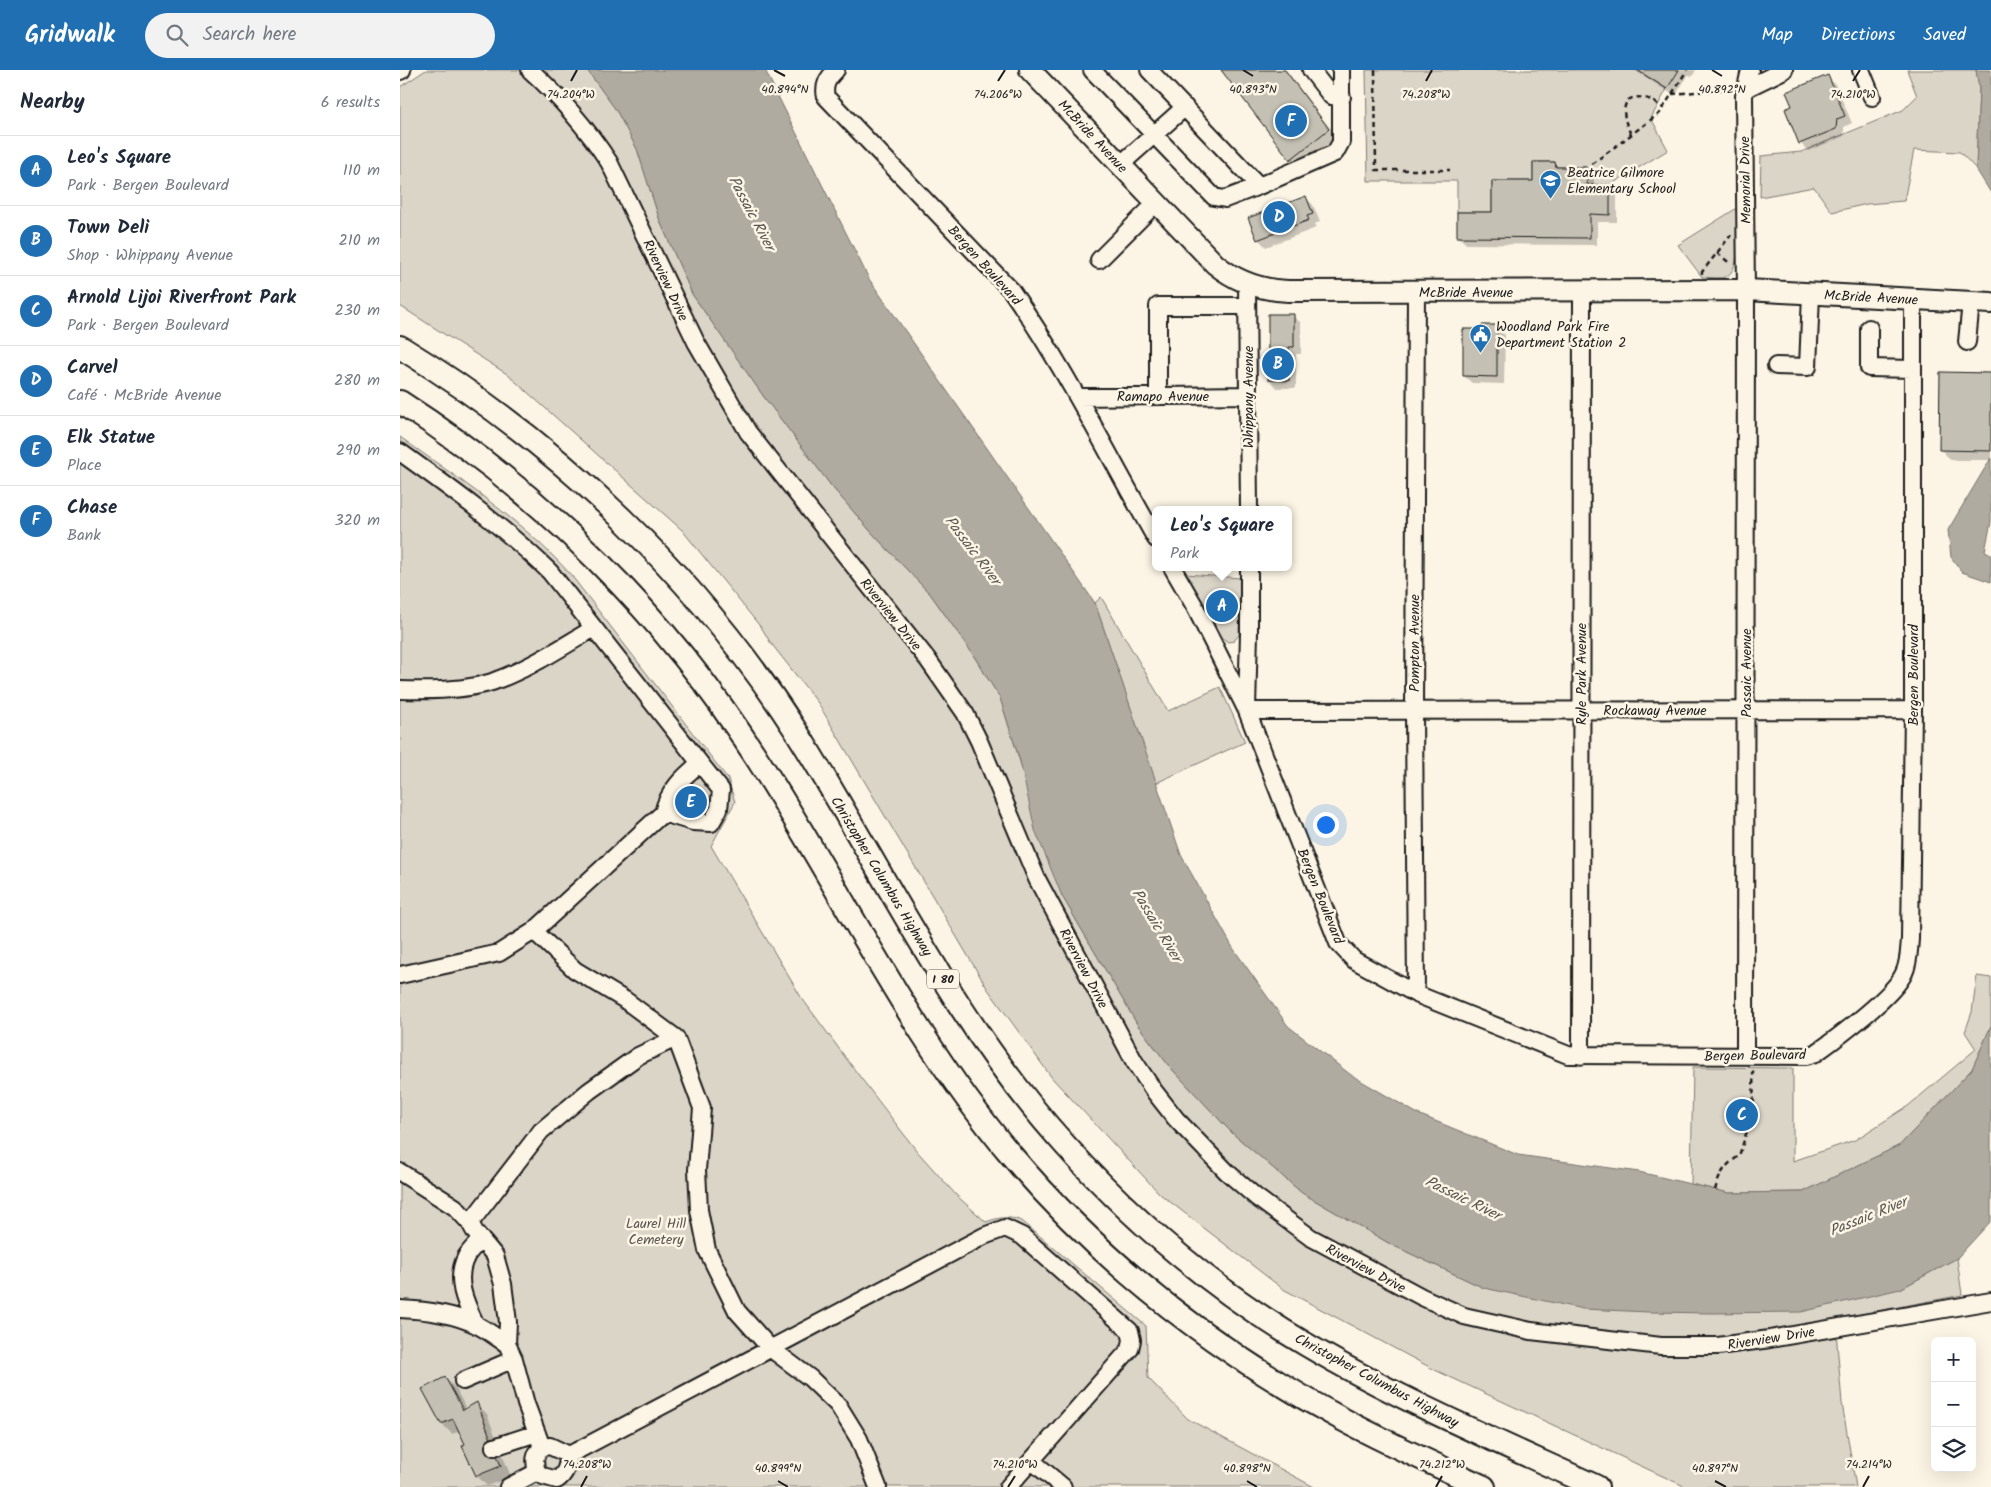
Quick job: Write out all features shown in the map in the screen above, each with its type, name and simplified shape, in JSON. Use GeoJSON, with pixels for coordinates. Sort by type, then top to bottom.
{"type":"FeatureCollection","features":[{"type":"Feature","properties":{"kind":"highway","name":"Christopher Columbus Highway"},"geometry":{"type":"LineString","coordinates":[[400,347],[467,390],[510,422],[592,489],[666,564],[702,605],[767,688],[796,732],[944,980],[1001,1067],[1032,1108],[1133,1215],[1219,1287],[1305,1344],[1394,1393],[1597,1487]]}},
{"type":"Feature","properties":{"kind":"highway"},"geometry":{"type":"LineString","coordinates":[[400,402],[472,451],[552,517],[592,554],[674,644],[727,713],[756,757],[917,1026],[947,1072],[1013,1157],[1079,1228],[1124,1270],[1165,1304],[1252,1366],[1344,1420],[1484,1487]]}},
{"type":"Feature","properties":{"kind":"main road","name":"McBride Avenue"},"geometry":{"type":"LineString","coordinates":[[1030,70],[1215,264],[1234,278],[1247,284],[1274,291],[1746,290],[1991,303]]}},
{"type":"Feature","properties":{"kind":"street","name":"Riverview Drive"},"geometry":{"type":"LineString","coordinates":[[530,70],[573,112],[608,162],[696,342],[748,432],[928,660],[965,713],[980,741],[1037,879],[1139,1068],[1176,1119],[1220,1166],[1256,1197],[1310,1237],[1422,1297],[1464,1316],[1531,1332],[1661,1346],[1718,1346],[1761,1341],[1991,1301]]}},
{"type":"Feature","properties":{"kind":"street","name":"Bergen Boulevard"},"geometry":{"type":"LineString","coordinates":[[836,70],[826,82],[824,89],[826,97],[1011,290],[1078,397],[1152,531]]}},
{"type":"Feature","properties":{"kind":"street"},"geometry":{"type":"LineString","coordinates":[[1092,70],[1214,197],[1225,199],[1336,153],[1341,142],[1341,70]]}},
{"type":"Feature","properties":{"kind":"street"},"geometry":{"type":"LineString","coordinates":[[1149,70],[1259,186]]}},
{"type":"Feature","properties":{"kind":"street"},"geometry":{"type":"LineString","coordinates":[[1311,70],[1331,96],[1342,96]]}},
{"type":"Feature","properties":{"kind":"street","name":"Memorial Drive"},"geometry":{"type":"LineString","coordinates":[[1746,290],[1746,89],[1750,70]]}},
{"type":"Feature","properties":{"kind":"street"},"geometry":{"type":"LineString","coordinates":[[1746,89],[1784,70]]}},
{"type":"Feature","properties":{"kind":"street"},"geometry":{"type":"LineString","coordinates":[[1861,70],[1872,97]]}},
{"type":"Feature","properties":{"kind":"street"},"geometry":{"type":"LineString","coordinates":[[1120,165],[1185,107]]}},
{"type":"Feature","properties":{"kind":"street"},"geometry":{"type":"LineString","coordinates":[[1099,260],[1156,203]]}},
{"type":"Feature","properties":{"kind":"street","name":"Whippany Avenue"},"geometry":{"type":"LineString","coordinates":[[1247,284],[1249,506]]}},
{"type":"Feature","properties":{"kind":"street","name":"Passaic Avenue"},"geometry":{"type":"LineString","coordinates":[[1746,290],[1746,710],[1749,1056]]}},
{"type":"Feature","properties":{"kind":"street","name":"Ryle Park Avenue"},"geometry":{"type":"LineString","coordinates":[[1581,1056],[1582,291]]}},
{"type":"Feature","properties":{"kind":"street","name":"Pompton Avenue"},"geometry":{"type":"LineString","coordinates":[[1416,292],[1414,710],[1416,994]]}},
{"type":"Feature","properties":{"kind":"street"},"geometry":{"type":"LineString","coordinates":[[1776,366],[1808,367],[1811,294]]}},
{"type":"Feature","properties":{"kind":"street","name":"Bergen Boulevard"},"geometry":{"type":"LineString","coordinates":[[1174,571],[1194,605],[1247,711],[1338,943],[1344,952],[1354,960],[1416,994],[1568,1055],[1806,1056],[1816,1053],[1890,993],[1905,972],[1910,939],[1913,710],[1913,299]]}},
{"type":"Feature","properties":{"kind":"street"},"geometry":{"type":"LineString","coordinates":[[1967,342],[1971,302]]}},
{"type":"Feature","properties":{"kind":"street"},"geometry":{"type":"LineString","coordinates":[[1158,397],[1158,306],[1248,306]]}},
{"type":"Feature","properties":{"kind":"street"},"geometry":{"type":"LineString","coordinates":[[1870,328],[1869,368],[1913,369]]}},
{"type":"Feature","properties":{"kind":"street","name":"Ramapo Avenue"},"geometry":{"type":"LineString","coordinates":[[1078,397],[1248,395]]}},
{"type":"Feature","properties":{"kind":"street"},"geometry":{"type":"LineString","coordinates":[[400,452],[470,502],[519,541],[550,572],[721,790],[719,809],[711,823],[693,822],[663,813]]}},
{"type":"Feature","properties":{"kind":"street"},"geometry":{"type":"LineString","coordinates":[[1247,711],[1249,571]]}},
{"type":"Feature","properties":{"kind":"street"},"geometry":{"type":"LineString","coordinates":[[400,690],[437,691],[490,682],[538,662],[594,628]]}},
{"type":"Feature","properties":{"kind":"street","name":"Rockaway Avenue"},"geometry":{"type":"LineString","coordinates":[[1247,711],[1913,710]]}},
{"type":"Feature","properties":{"kind":"street"},"geometry":{"type":"LineString","coordinates":[[400,975],[499,953],[534,931],[663,813],[665,801],[679,780],[700,763]]}},
{"type":"Feature","properties":{"kind":"street"},"geometry":{"type":"LineString","coordinates":[[534,931],[575,970],[625,1000],[676,1038],[702,1108],[697,1170],[699,1210],[707,1250],[737,1311],[770,1348],[810,1378],[838,1404],[860,1439],[878,1487]]}},
{"type":"Feature","properties":{"kind":"street"},"geometry":{"type":"LineString","coordinates":[[470,1223],[541,1131],[589,1091],[638,1056],[676,1038]]}},
{"type":"Feature","properties":{"kind":"street"},"geometry":{"type":"LineString","coordinates":[[400,1172],[455,1207],[470,1223],[495,1256],[503,1284],[510,1351],[539,1440],[535,1464],[537,1472],[559,1484],[567,1468],[569,1455]]}},
{"type":"Feature","properties":{"kind":"street"},"geometry":{"type":"LineString","coordinates":[[569,1455],[984,1236],[1005,1228],[1022,1236],[1130,1330],[1132,1340],[1130,1350],[1008,1487]]}},
{"type":"Feature","properties":{"kind":"street"},"geometry":{"type":"LineString","coordinates":[[476,1325],[466,1304],[462,1288],[462,1269],[466,1256],[481,1239]]}},
{"type":"Feature","properties":{"kind":"street"},"geometry":{"type":"LineString","coordinates":[[400,1310],[419,1310],[447,1315],[476,1325],[510,1351]]}},
{"type":"Feature","properties":{"kind":"street"},"geometry":{"type":"LineString","coordinates":[[463,1381],[510,1351]]}},
{"type":"Feature","properties":{"kind":"street"},"geometry":{"type":"LineString","coordinates":[[494,1447],[539,1440],[569,1455]]}},
{"type":"Feature","properties":{"kind":"street"},"geometry":{"type":"LineString","coordinates":[[1032,1461],[1063,1487]]}},
{"type":"Feature","properties":{"kind":"street"},"geometry":{"type":"LineString","coordinates":[[508,1487],[537,1472]]}},
{"type":"Feature","properties":{"kind":"path"},"geometry":{"type":"LineString","coordinates":[[1375,70],[1376,170],[1450,170]]}},
{"type":"Feature","properties":{"kind":"path"},"geometry":{"type":"LineString","coordinates":[[1592,164],[1660,113],[1688,70]]}},
{"type":"Feature","properties":{"kind":"path"},"geometry":{"type":"LineString","coordinates":[[1672,94],[1746,89]]}},
{"type":"Feature","properties":{"kind":"path"},"geometry":{"type":"LineString","coordinates":[[1631,134],[1625,124],[1623,115],[1624,106],[1630,100],[1639,97],[1647,98],[1663,108]]}},
{"type":"Feature","properties":{"kind":"path"},"geometry":{"type":"LineString","coordinates":[[1702,291],[1702,272],[1734,231],[1746,230]]}},
{"type":"Feature","properties":{"kind":"path"},"geometry":{"type":"LineString","coordinates":[[1715,1190],[1720,1174],[1728,1163],[1739,1156],[1754,1116],[1749,1056]]}},
{"type":"Feature","properties":{"kind":"green space"},"geometry":{"type":"Polygon","coordinates":[[[426,70],[587,70],[616,110],[637,149],[660,221],[692,294],[764,397],[832,487],[873,534],[931,595],[970,650],[1000,698],[1062,896],[1137,1024],[1169,1066],[1231,1132],[1302,1193],[1392,1245],[1484,1288],[1900,1289],[1957,1258],[1962,1295],[1835,1319],[1842,1403],[1856,1487],[1686,1487],[1435,1370],[1283,1289],[1160,1194],[1052,1078],[987,988],[818,703],[770,642],[763,630],[682,530],[507,374],[400,306],[400,87],[426,70]]]}},
{"type":"Feature","properties":{"kind":"green space"},"geometry":{"type":"Polygon","coordinates":[[[1366,70],[1637,70],[1667,89],[1651,118],[1668,150],[1610,185],[1587,185],[1586,167],[1556,167],[1555,162],[1533,162],[1533,181],[1492,181],[1492,212],[1457,212],[1457,181],[1368,181],[1366,70]]]}},
{"type":"Feature","properties":{"kind":"green space"},"geometry":{"type":"Polygon","coordinates":[[[1907,70],[1976,70],[1979,87],[1976,169],[1960,152],[1914,150],[1904,201],[1867,204],[1832,212],[1814,187],[1760,197],[1761,156],[1801,152],[1903,110],[1917,96],[1907,70]]]}},
{"type":"Feature","properties":{"kind":"green space"},"geometry":{"type":"Polygon","coordinates":[[[1737,208],[1738,246],[1737,256],[1731,273],[1725,277],[1702,277],[1678,245],[1737,208]]]}},
{"type":"Feature","properties":{"kind":"green space","name":"Laurel Hill Cemetery"},"geometry":{"type":"Polygon","coordinates":[[[400,437],[490,502],[552,555],[571,575],[728,779],[735,802],[711,846],[801,997],[916,1150],[957,1196],[986,1222],[1004,1218],[1022,1221],[1146,1326],[1148,1378],[1188,1419],[1314,1487],[400,1487],[400,437]]]}},
{"type":"Feature","properties":{"kind":"green space"},"geometry":{"type":"Polygon","coordinates":[[[1186,574],[1240,578],[1239,635],[1234,641],[1228,642],[1222,638],[1186,574]]]}},
{"type":"Feature","properties":{"kind":"green space"},"geometry":{"type":"Polygon","coordinates":[[[1101,597],[1168,711],[1220,687],[1245,742],[1156,783],[1095,603],[1101,597]]]}},
{"type":"Feature","properties":{"kind":"green space"},"geometry":{"type":"Polygon","coordinates":[[[1977,976],[1991,978],[1991,1026],[1972,1069],[1900,1145],[1803,1192],[1729,1193],[1691,1184],[1693,1067],[1793,1068],[1793,1161],[1855,1140],[1908,1106],[1976,1049],[1965,1032],[1972,1012],[1977,976]]]}},
{"type":"Feature","properties":{"kind":"water","name":"Passaic River"},"geometry":{"type":"Polygon","coordinates":[[[587,70],[765,70],[869,279],[1095,603],[1181,855],[1233,948],[1288,1026],[1351,1075],[1418,1114],[1518,1155],[1639,1172],[1729,1193],[1803,1192],[1900,1145],[1972,1069],[1991,1026],[1991,1221],[1957,1258],[1900,1289],[1801,1312],[1649,1312],[1583,1309],[1484,1288],[1392,1245],[1302,1193],[1231,1132],[1169,1066],[1137,1024],[1062,896],[1035,830],[1020,761],[1000,698],[970,650],[931,595],[873,534],[832,487],[764,397],[692,294],[660,221],[637,149],[616,110],[587,70]]]}},
{"type":"Feature","properties":{"kind":"water"},"geometry":{"type":"Polygon","coordinates":[[[1976,70],[1991,70],[1991,193],[1976,169],[1979,88],[1976,70]]]}},
{"type":"Feature","properties":{"kind":"water"},"geometry":{"type":"Polygon","coordinates":[[[1991,458],[1991,522],[1985,551],[1991,554],[1991,582],[1962,572],[1951,557],[1948,530],[1991,458]]]}},
{"type":"Feature","properties":{"kind":"building"},"geometry":{"type":"Polygon","coordinates":[[[1221,70],[1285,70],[1329,129],[1290,160],[1221,70]]]}},
{"type":"Feature","properties":{"kind":"building"},"geometry":{"type":"Polygon","coordinates":[[[1637,70],[1679,70],[1667,89],[1637,70]]]}},
{"type":"Feature","properties":{"kind":"building"},"geometry":{"type":"Polygon","coordinates":[[[1828,75],[1845,116],[1837,119],[1836,129],[1799,144],[1785,109],[1792,106],[1786,92],[1828,75]]]}},
{"type":"Feature","properties":{"kind":"building","name":"Beatrice Gilmore Elementary School"},"geometry":{"type":"Polygon","coordinates":[[[1533,162],[1555,162],[1556,167],[1586,167],[1587,185],[1610,185],[1610,215],[1590,214],[1590,238],[1457,237],[1457,212],[1492,212],[1492,181],[1533,181],[1533,162]]]}},
{"type":"Feature","properties":{"kind":"building"},"geometry":{"type":"Polygon","coordinates":[[[1306,196],[1313,214],[1307,216],[1309,220],[1257,240],[1248,218],[1306,196]]]}},
{"type":"Feature","properties":{"kind":"building"},"geometry":{"type":"Polygon","coordinates":[[[1268,314],[1294,314],[1294,347],[1289,347],[1289,381],[1268,380],[1268,314]]]}},
{"type":"Feature","properties":{"kind":"building","name":"Woodland Park Fire Department Station 2"},"geometry":{"type":"Polygon","coordinates":[[[1482,325],[1497,325],[1497,377],[1463,376],[1463,329],[1482,329],[1482,325]]]}},
{"type":"Feature","properties":{"kind":"building"},"geometry":{"type":"Polygon","coordinates":[[[1940,372],[1991,373],[1991,451],[1939,450],[1940,372]]]}},
{"type":"Feature","properties":{"kind":"building"},"geometry":{"type":"Polygon","coordinates":[[[445,1377],[463,1410],[477,1402],[501,1466],[476,1476],[462,1446],[465,1444],[453,1419],[441,1424],[422,1389],[445,1377]]]}},
{"type":"Feature","properties":{"kind":"place","name":"Chase"},"geometry":{"type":"Point","coordinates":[1291,121]}},
{"type":"Feature","properties":{"kind":"place","name":"Beatrice Gilmore Elementary School"},"geometry":{"type":"Point","coordinates":[1551,199]}},
{"type":"Feature","properties":{"kind":"place","name":"Carvel"},"geometry":{"type":"Point","coordinates":[1279,217]}},
{"type":"Feature","properties":{"kind":"place","name":"Woodland Park Fire Department Station 2"},"geometry":{"type":"Point","coordinates":[1480,353]}},
{"type":"Feature","properties":{"kind":"place","name":"Town Deli"},"geometry":{"type":"Point","coordinates":[1278,364]}},
{"type":"Feature","properties":{"kind":"place","name":"Leo's Square"},"geometry":{"type":"Point","coordinates":[1222,606]}},
{"type":"Feature","properties":{"kind":"place","name":"Elk Statue"},"geometry":{"type":"Point","coordinates":[691,802]}},
{"type":"Feature","properties":{"kind":"place","name":"Arnold Lijoi Riverfront Park"},"geometry":{"type":"Point","coordinates":[1742,1115]}}]}
